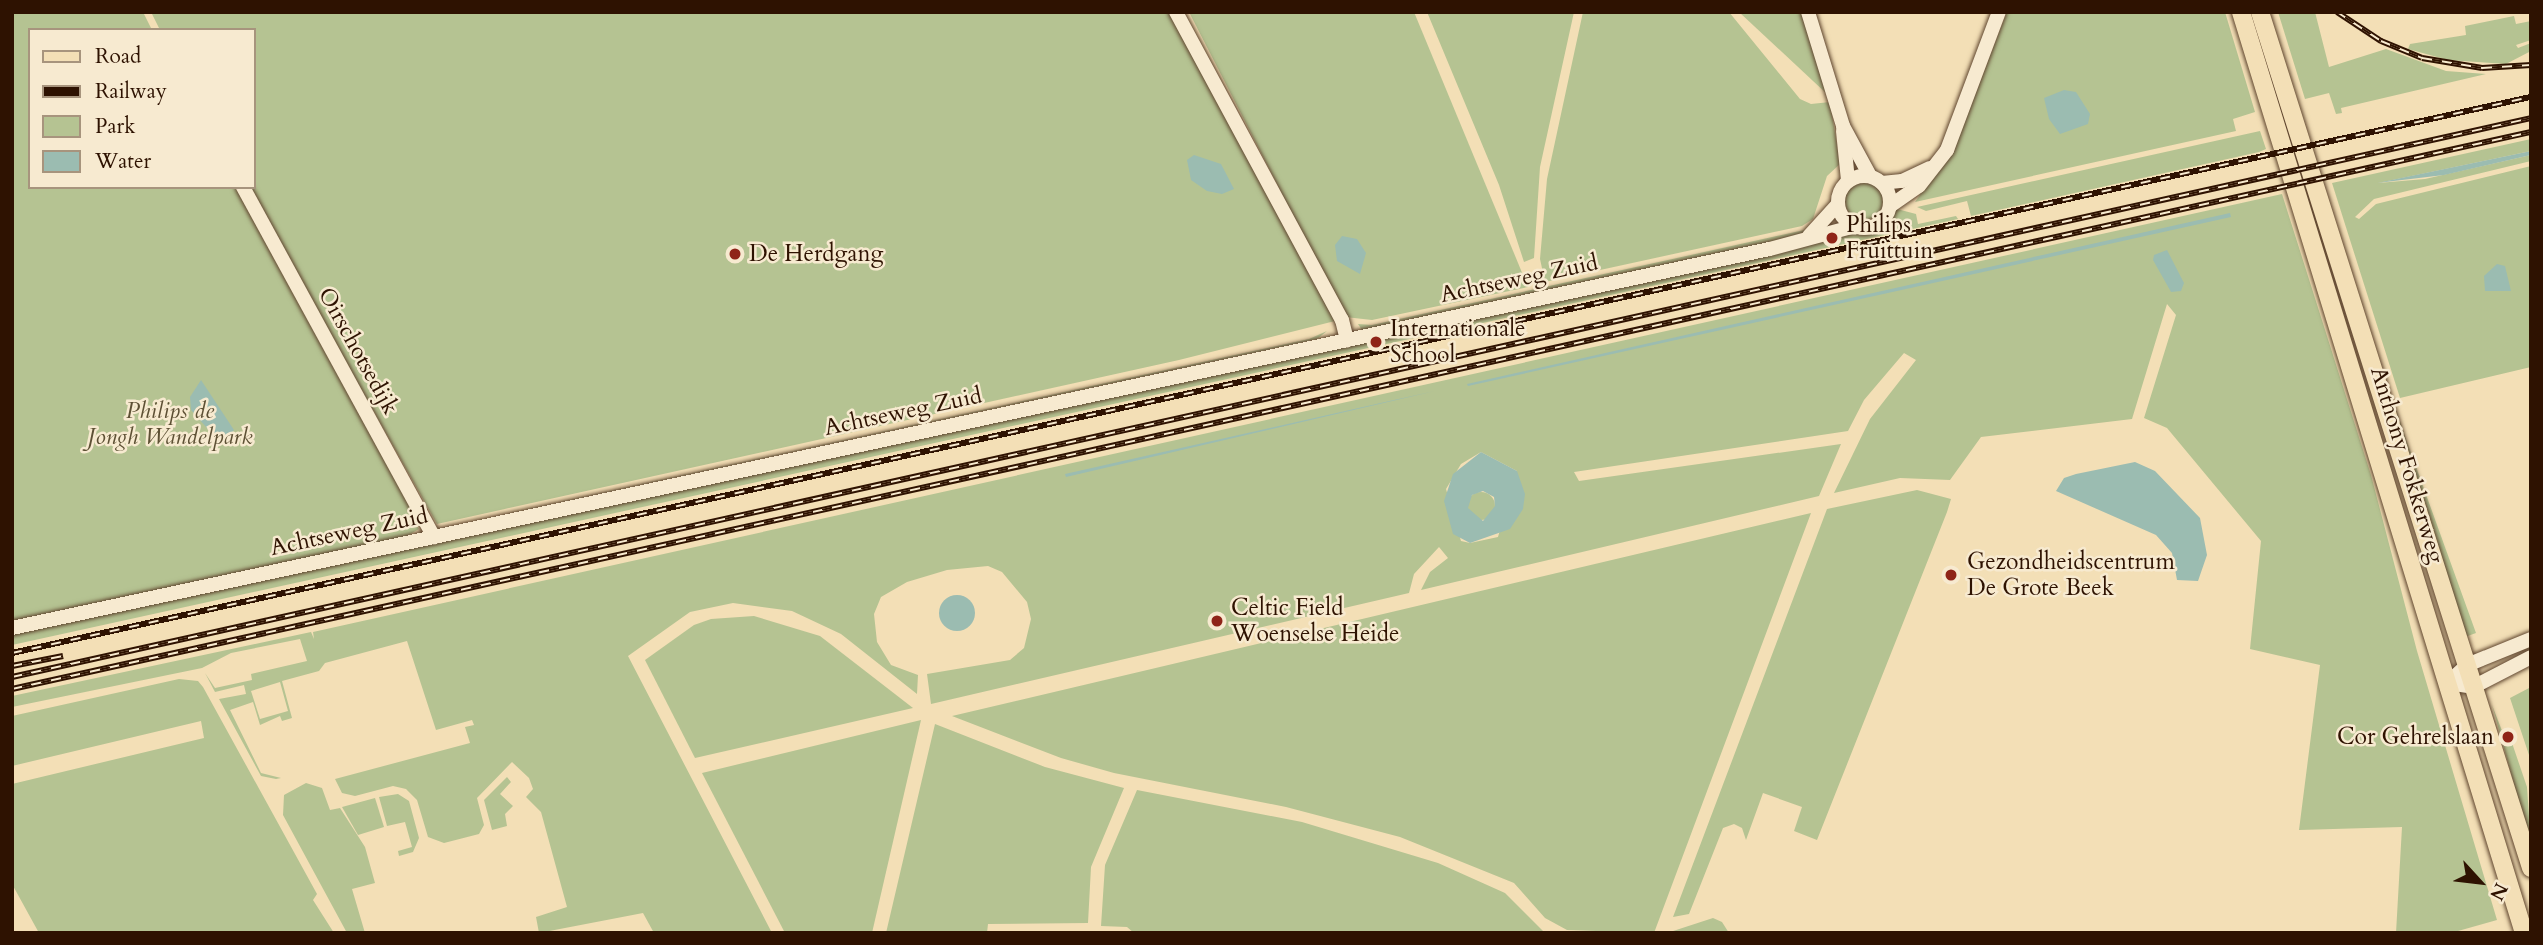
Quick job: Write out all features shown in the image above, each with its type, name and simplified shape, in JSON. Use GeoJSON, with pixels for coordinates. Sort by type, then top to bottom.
{"type":"FeatureCollection","features":[{"type":"Feature","properties":{"kind":"main road","name":"Anthony Fokkerweg"},"geometry":{"type":"LineString","coordinates":[[2241,12],[2524,933]]}},
{"type":"Feature","properties":{"kind":"main road","name":"Anthony Fokkerweg"},"geometry":{"type":"LineString","coordinates":[[2260,12],[2531,868]]}},
{"type":"Feature","properties":{"kind":"street"},"geometry":{"type":"LineString","coordinates":[[1176,12],[1342,320],[1347,340]]}},
{"type":"Feature","properties":{"kind":"street"},"geometry":{"type":"LineString","coordinates":[[1808,12],[1843,126],[1849,180],[1838,204],[1843,217],[1855,226],[1877,224],[1890,206],[1919,186],[1938,162],[1957,128],[1999,12]]}},
{"type":"Feature","properties":{"kind":"street"},"geometry":{"type":"LineString","coordinates":[[1843,126],[1890,206]]}},
{"type":"Feature","properties":{"kind":"street"},"geometry":{"type":"LineString","coordinates":[[1849,180],[1902,181],[1938,162]]}},
{"type":"Feature","properties":{"kind":"street","name":"Oirschotsedijk"},"geometry":{"type":"LineString","coordinates":[[244,189],[434,537]]}},
{"type":"Feature","properties":{"kind":"street","name":"Achtseweg Zuid"},"geometry":{"type":"LineString","coordinates":[[1804,240],[1830,218],[1838,204]]}},
{"type":"Feature","properties":{"kind":"street","name":"Achtseweg Zuid"},"geometry":{"type":"LineString","coordinates":[[12,628],[1347,340],[1804,240],[1855,226]]}},
{"type":"Feature","properties":{"kind":"street"},"geometry":{"type":"LineString","coordinates":[[2448,683],[2467,665],[2531,639]]}},
{"type":"Feature","properties":{"kind":"street"},"geometry":{"type":"LineString","coordinates":[[2448,683],[2473,687],[2531,657]]}},
{"type":"Feature","properties":{"kind":"green space","name":"Philips de Jongh Wandelpark"},"geometry":{"type":"Polygon","coordinates":[[[12,12],[143,12],[151,28],[28,28],[28,189],[240,189],[421,525],[416,525],[419,529],[405,537],[12,621],[12,12]]]}},
{"type":"Feature","properties":{"kind":"green space","name":"De Herdgang"},"geometry":{"type":"Polygon","coordinates":[[[151,12],[1169,12],[1335,321],[1179,360],[437,524],[249,189],[256,189],[256,28],[159,28],[151,12]]]}},
{"type":"Feature","properties":{"kind":"green space"},"geometry":{"type":"Polygon","coordinates":[[[1189,12],[1414,12],[1528,287],[1372,320],[1345,317],[1189,12]]]}},
{"type":"Feature","properties":{"kind":"green space"},"geometry":{"type":"Polygon","coordinates":[[[1427,12],[1574,12],[1540,167],[1534,258],[1524,262],[1499,185],[1427,12]]]}},
{"type":"Feature","properties":{"kind":"green space"},"geometry":{"type":"Polygon","coordinates":[[[1583,12],[1729,12],[1800,99],[1811,104],[1830,102],[1840,164],[1827,176],[1813,219],[1802,226],[1545,282],[1540,259],[1547,179],[1583,12]]]}},
{"type":"Feature","properties":{"kind":"green space"},"geometry":{"type":"Polygon","coordinates":[[[1739,12],[1803,12],[1828,95],[1739,12]]]}},
{"type":"Feature","properties":{"kind":"green space"},"geometry":{"type":"Polygon","coordinates":[[[2007,12],[2225,12],[2255,112],[2233,119],[2236,131],[1915,202],[1956,143],[2007,12]]]}},
{"type":"Feature","properties":{"kind":"green space"},"geometry":{"type":"Polygon","coordinates":[[[2278,12],[2315,12],[2329,67],[2386,49],[2446,71],[2486,74],[2341,108],[2342,113],[2336,114],[2329,93],[2305,99],[2278,12]]]}},
{"type":"Feature","properties":{"kind":"green space"},"geometry":{"type":"Polygon","coordinates":[[[2514,16],[2516,24],[2531,21],[2531,40],[2516,45],[2518,48],[2531,43],[2531,51],[2506,64],[2448,60],[2408,49],[2410,44],[2466,35],[2465,26],[2514,16]]]}},
{"type":"Feature","properties":{"kind":"green space"},"geometry":{"type":"Polygon","coordinates":[[[2260,131],[2266,149],[2259,152],[1971,216],[1967,201],[1926,211],[1917,207],[2260,131]]]}},
{"type":"Feature","properties":{"kind":"green space"},"geometry":{"type":"Polygon","coordinates":[[[2531,139],[2531,151],[2378,183],[2425,179],[2531,155],[2531,161],[2374,199],[2355,217],[2359,219],[2376,204],[2531,166],[2531,367],[2400,398],[2332,183],[2531,139]]]}},
{"type":"Feature","properties":{"kind":"green space"},"geometry":{"type":"Polygon","coordinates":[[[1864,182],[1877,188],[1883,201],[1877,214],[1864,220],[1851,214],[1845,201],[1851,188],[1864,182]]]}},
{"type":"Feature","properties":{"kind":"green space"},"geometry":{"type":"Polygon","coordinates":[[[2282,194],[2371,475],[2417,651],[2497,920],[2451,933],[2396,933],[2402,827],[2299,830],[2320,665],[2250,649],[2261,541],[2167,428],[2144,418],[2176,315],[2167,304],[2132,419],[1981,437],[1950,480],[1900,478],[1834,493],[1870,419],[1916,360],[1904,353],[1864,400],[1848,431],[1574,472],[1579,481],[1841,444],[1819,496],[1421,590],[1430,572],[1448,558],[1439,547],[1414,574],[1409,593],[931,704],[927,674],[1010,660],[1024,648],[1031,619],[1027,602],[1002,572],[988,566],[947,570],[907,582],[881,597],[874,614],[877,642],[891,665],[918,675],[917,694],[841,634],[792,611],[733,603],[690,612],[628,656],[772,933],[654,933],[643,913],[539,933],[536,917],[567,907],[541,812],[526,797],[533,789],[529,778],[512,762],[477,798],[484,825],[479,834],[444,843],[428,837],[417,800],[406,789],[393,786],[355,796],[342,793],[335,779],[470,743],[465,727],[474,725],[472,720],[436,730],[407,641],[325,663],[319,671],[282,681],[292,718],[282,721],[280,716],[260,725],[253,702],[230,710],[261,773],[281,778],[276,779],[261,776],[219,699],[246,694],[244,685],[215,692],[205,673],[215,688],[252,680],[251,674],[307,661],[300,639],[231,653],[202,668],[12,707],[12,696],[311,632],[314,639],[313,632],[2282,194]],[[1481,452],[1461,464],[1446,489],[1461,541],[1470,543],[1498,537],[1517,471],[1481,452]],[[280,682],[251,691],[260,719],[288,711],[280,682]]]}},
{"type":"Feature","properties":{"kind":"green space"},"geometry":{"type":"Polygon","coordinates":[[[1897,209],[1916,214],[1918,224],[1956,216],[1958,219],[12,645],[12,634],[1797,249],[1855,231],[1878,229],[1897,209]]]}},
{"type":"Feature","properties":{"kind":"green space"},"geometry":{"type":"Polygon","coordinates":[[[1809,229],[1797,236],[1362,330],[1358,324],[1372,325],[1809,229]]]}},
{"type":"Feature","properties":{"kind":"green space"},"geometry":{"type":"Polygon","coordinates":[[[1327,331],[1317,339],[438,528],[1309,339],[1327,331]]]}},
{"type":"Feature","properties":{"kind":"green space"},"geometry":{"type":"Polygon","coordinates":[[[2392,397],[2476,633],[2465,637],[2392,397]]]}},
{"type":"Feature","properties":{"kind":"green space"},"geometry":{"type":"Polygon","coordinates":[[[1917,490],[1951,499],[1817,840],[1794,831],[1802,807],[1763,793],[1746,840],[1742,828],[1734,824],[1723,828],[1689,914],[1673,917],[1827,509],[1917,490]]]}},
{"type":"Feature","properties":{"kind":"green space"},"geometry":{"type":"Polygon","coordinates":[[[1481,492],[1491,496],[1495,506],[1491,516],[1481,520],[1471,516],[1467,506],[1471,496],[1481,492]]]}},
{"type":"Feature","properties":{"kind":"green space"},"geometry":{"type":"Polygon","coordinates":[[[1811,513],[1654,933],[1567,930],[1545,918],[1514,883],[1400,837],[1286,807],[1114,773],[1061,758],[952,716],[1811,513]]]}},
{"type":"Feature","properties":{"kind":"green space"},"geometry":{"type":"Polygon","coordinates":[[[754,616],[820,636],[913,708],[695,758],[645,660],[694,625],[711,619],[754,616]]]}},
{"type":"Feature","properties":{"kind":"green space"},"geometry":{"type":"Polygon","coordinates":[[[179,679],[198,681],[203,687],[317,894],[313,900],[334,933],[39,933],[12,884],[12,784],[204,738],[201,721],[12,766],[12,716],[179,679]]]}},
{"type":"Feature","properties":{"kind":"green space"},"geometry":{"type":"Polygon","coordinates":[[[2531,687],[2531,761],[2510,698],[2531,687]]]}},
{"type":"Feature","properties":{"kind":"green space"},"geometry":{"type":"Polygon","coordinates":[[[2492,705],[2506,741],[2511,740],[2527,787],[2531,845],[2492,705]]]}},
{"type":"Feature","properties":{"kind":"green space"},"geometry":{"type":"Polygon","coordinates":[[[921,720],[872,933],[785,933],[702,773],[921,720]]]}},
{"type":"Feature","properties":{"kind":"green space"},"geometry":{"type":"Polygon","coordinates":[[[935,724],[1045,767],[1124,788],[1091,867],[1088,923],[988,924],[987,933],[886,933],[935,724]]]}},
{"type":"Feature","properties":{"kind":"green space"},"geometry":{"type":"Polygon","coordinates":[[[507,777],[511,782],[500,794],[513,806],[505,814],[507,826],[492,830],[484,800],[507,777]]]}},
{"type":"Feature","properties":{"kind":"green space"},"geometry":{"type":"Polygon","coordinates":[[[306,783],[322,788],[330,810],[340,808],[365,847],[375,883],[352,889],[365,933],[347,933],[283,815],[284,795],[306,783]]]}},
{"type":"Feature","properties":{"kind":"green space"},"geometry":{"type":"Polygon","coordinates":[[[1137,790],[1302,822],[1438,863],[1505,893],[1545,933],[1134,933],[1127,927],[1101,926],[1105,865],[1137,790]]]}},
{"type":"Feature","properties":{"kind":"green space"},"geometry":{"type":"Polygon","coordinates":[[[398,794],[409,801],[419,838],[413,852],[399,856],[398,851],[412,847],[405,822],[387,826],[379,797],[398,794]]]}},
{"type":"Feature","properties":{"kind":"green space"},"geometry":{"type":"Polygon","coordinates":[[[375,798],[384,827],[358,835],[342,807],[375,798]]]}},
{"type":"Feature","properties":{"kind":"green space"},"geometry":{"type":"Polygon","coordinates":[[[1713,918],[1722,922],[1729,933],[1667,933],[1713,918]]]}},
{"type":"Feature","properties":{"kind":"water"},"geometry":{"type":"Polygon","coordinates":[[[2064,90],[2076,92],[2090,114],[2088,124],[2060,134],[2049,119],[2044,98],[2064,90]]]}},
{"type":"Feature","properties":{"kind":"water"},"geometry":{"type":"Polygon","coordinates":[[[2531,151],[2531,155],[2444,175],[2377,183],[2531,151]]]}},
{"type":"Feature","properties":{"kind":"water"},"geometry":{"type":"Polygon","coordinates":[[[1194,155],[1221,164],[1234,189],[1222,194],[1207,191],[1191,180],[1187,160],[1194,155]]]}},
{"type":"Feature","properties":{"kind":"water"},"geometry":{"type":"Polygon","coordinates":[[[2230,213],[2231,217],[1468,386],[1467,384],[2230,213]]]}},
{"type":"Feature","properties":{"kind":"water"},"geometry":{"type":"Polygon","coordinates":[[[1342,236],[1357,239],[1366,253],[1360,274],[1337,261],[1335,245],[1342,236]]]}},
{"type":"Feature","properties":{"kind":"water"},"geometry":{"type":"Polygon","coordinates":[[[2167,250],[2184,283],[2181,291],[2171,292],[2153,260],[2154,255],[2167,250]]]}},
{"type":"Feature","properties":{"kind":"water"},"geometry":{"type":"Polygon","coordinates":[[[2497,264],[2505,266],[2511,291],[2485,291],[2484,276],[2497,264]]]}},
{"type":"Feature","properties":{"kind":"water"},"geometry":{"type":"Polygon","coordinates":[[[201,380],[234,430],[230,435],[214,436],[191,410],[190,397],[201,380]]]}},
{"type":"Feature","properties":{"kind":"water"},"geometry":{"type":"Polygon","coordinates":[[[1435,391],[1066,477],[1065,474],[1394,400],[1435,391]]]}},
{"type":"Feature","properties":{"kind":"water"},"geometry":{"type":"Polygon","coordinates":[[[1481,452],[1517,471],[1525,494],[1523,509],[1510,529],[1470,543],[1453,534],[1444,501],[1453,474],[1481,452]],[[1483,491],[1472,495],[1468,508],[1483,521],[1495,506],[1494,497],[1483,491]]]}},
{"type":"Feature","properties":{"kind":"water"},"geometry":{"type":"Polygon","coordinates":[[[2135,462],[2155,471],[2200,518],[2207,555],[2198,581],[2177,580],[2172,553],[2156,535],[2056,491],[2064,478],[2135,462]]]}},
{"type":"Feature","properties":{"kind":"water"},"geometry":{"type":"Polygon","coordinates":[[[957,595],[970,600],[975,613],[970,626],[957,631],[944,626],[939,613],[944,600],[957,595]]]}},
{"type":"Feature","properties":{"kind":"railway"},"geometry":{"type":"LineString","coordinates":[[2337,12],[2381,41],[2422,58],[2482,68],[2531,65]]}},
{"type":"Feature","properties":{"kind":"railway"},"geometry":{"type":"LineString","coordinates":[[12,653],[2531,97]]}},
{"type":"Feature","properties":{"kind":"railway"},"geometry":{"type":"LineString","coordinates":[[12,677],[2531,118]]}},
{"type":"Feature","properties":{"kind":"railway"},"geometry":{"type":"LineString","coordinates":[[12,689],[2531,132]]}},
{"type":"Feature","properties":{"kind":"railway"},"geometry":{"type":"LineString","coordinates":[[12,666],[63,656]]}},
{"type":"Feature","properties":{"kind":"place","name":"Philips Fruittuin"},"geometry":{"type":"Point","coordinates":[1832,238]}},
{"type":"Feature","properties":{"kind":"place","name":"De Herdgang"},"geometry":{"type":"Point","coordinates":[735,254]}},
{"type":"Feature","properties":{"kind":"place","name":"Internationale School"},"geometry":{"type":"Point","coordinates":[1376,342]}},
{"type":"Feature","properties":{"kind":"place","name":"Gezondheidscentrum De Grote Beek"},"geometry":{"type":"Point","coordinates":[1951,575]}},
{"type":"Feature","properties":{"kind":"place","name":"Celtic Field Woenselse Heide"},"geometry":{"type":"Point","coordinates":[1217,621]}},
{"type":"Feature","properties":{"kind":"place","name":"Cor Gehrelslaan"},"geometry":{"type":"Point","coordinates":[2508,737]}}]}
